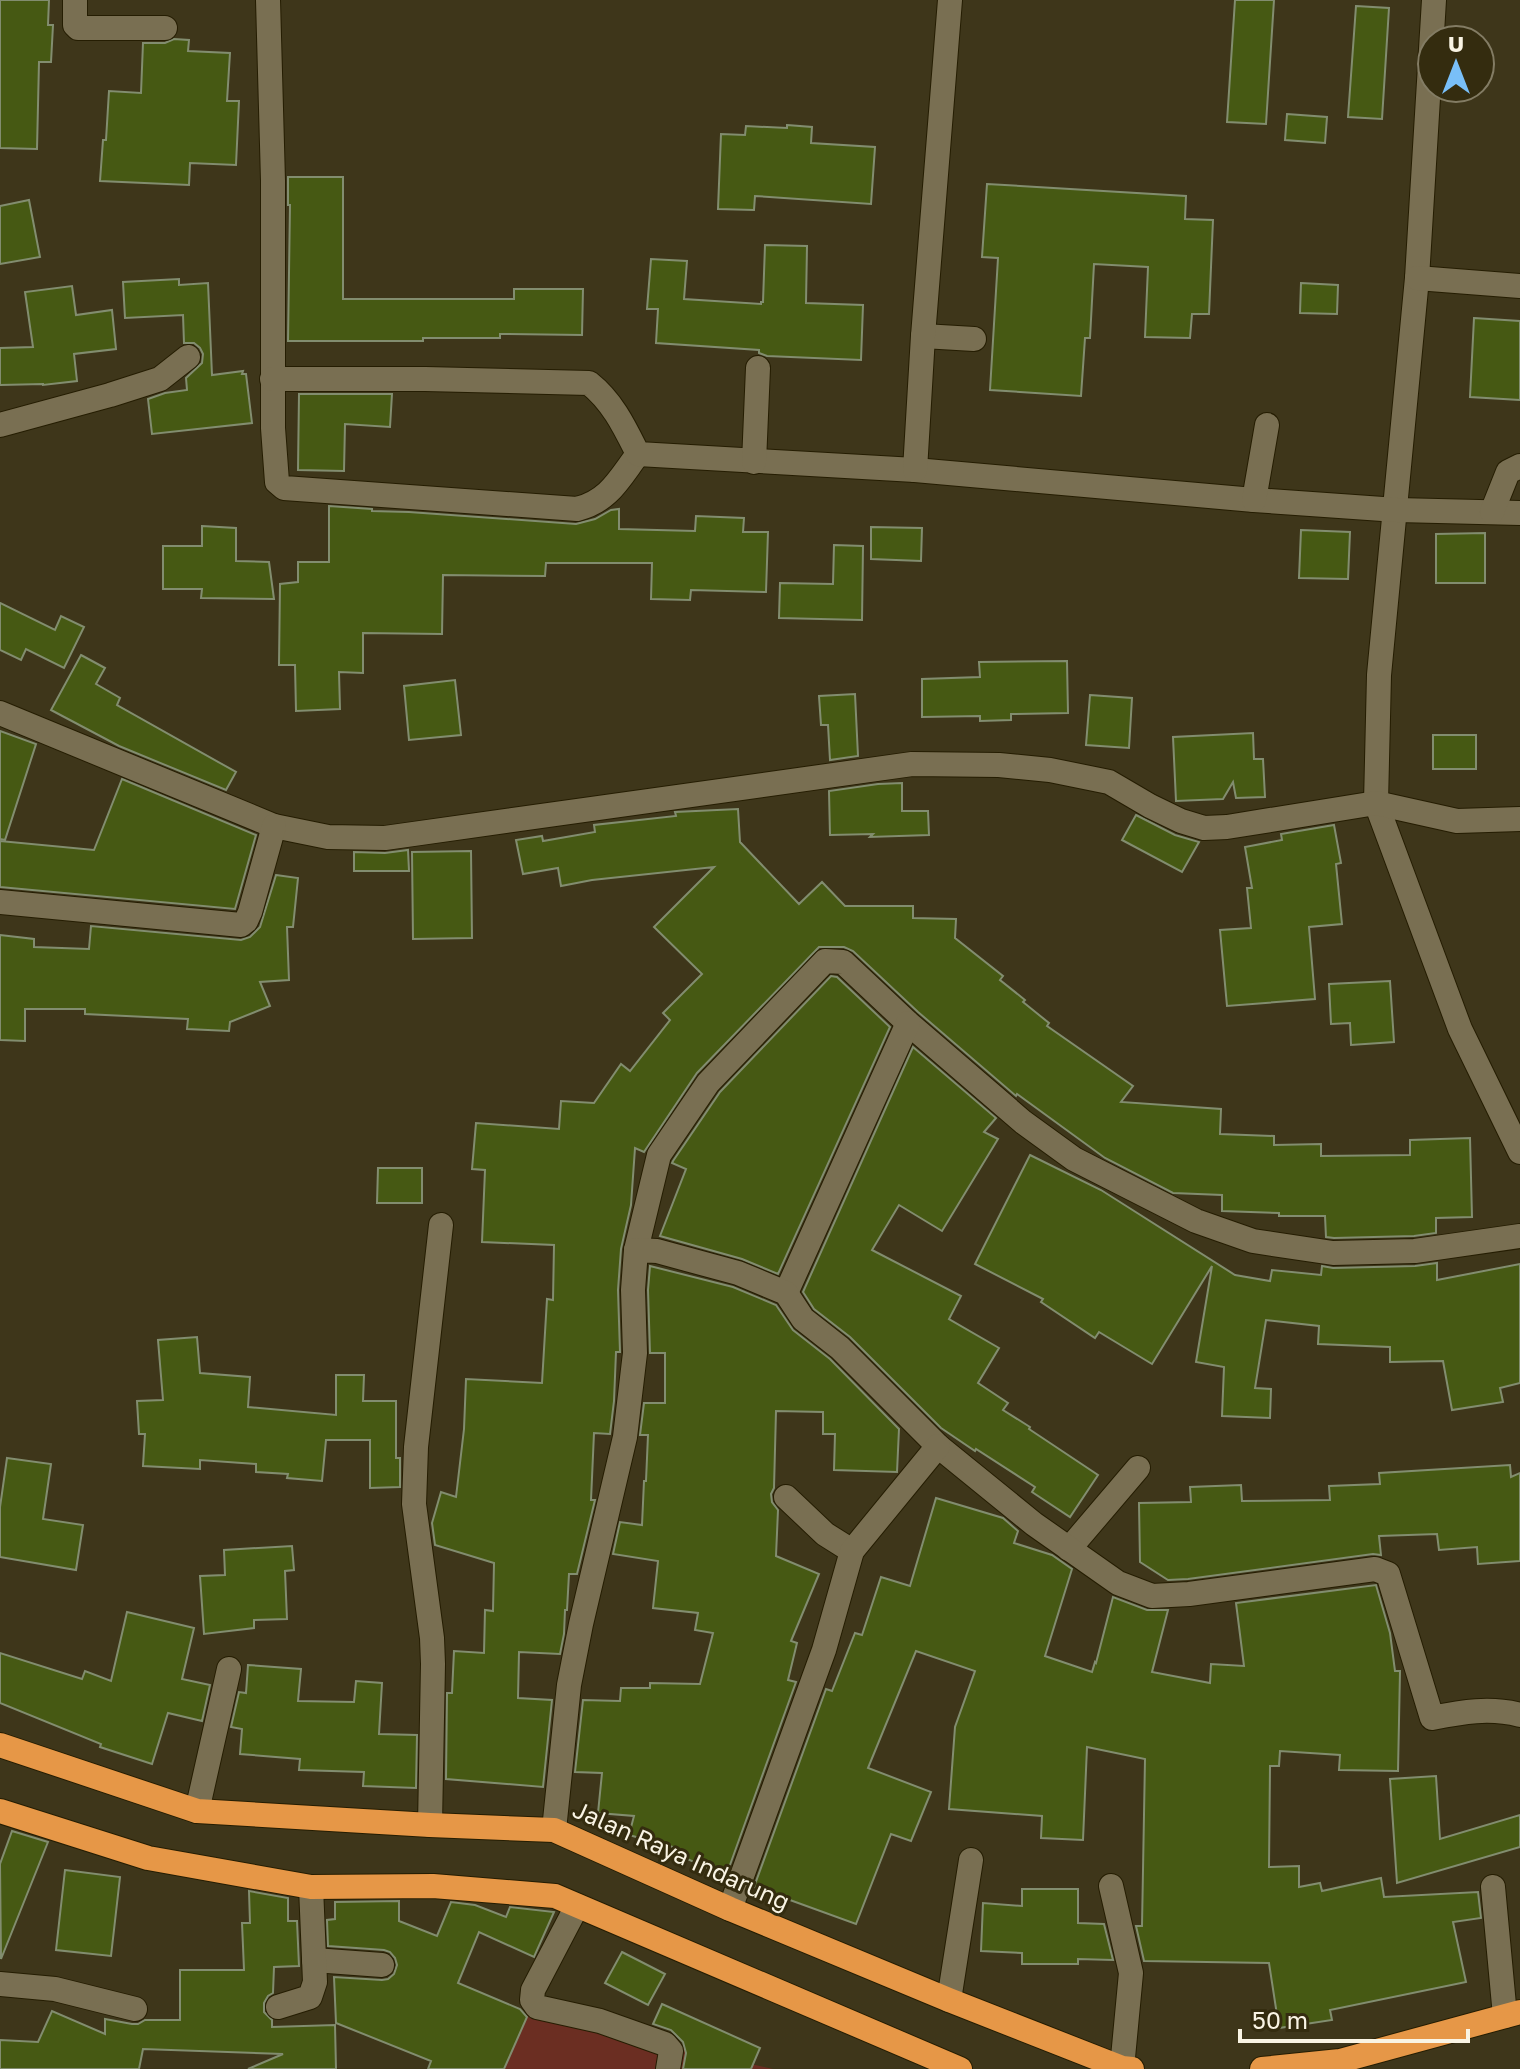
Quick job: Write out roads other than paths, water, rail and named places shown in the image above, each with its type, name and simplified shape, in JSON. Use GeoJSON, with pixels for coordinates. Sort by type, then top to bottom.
{"type":"FeatureCollection","features":[{"type":"Feature","properties":{"kind":"highway","name":"Jalan Raya Indarung"},"geometry":{"type":"LineString","coordinates":[[0,1745],[197,1811],[554,1830],[730,1909],[949,2000],[1127,2068]]}},
{"type":"Feature","properties":{"kind":"highway"},"geometry":{"type":"LineString","coordinates":[[0,1811],[148,1858],[311,1887],[433,1886],[555,1896],[960,2069]]}},
{"type":"Feature","properties":{"kind":"highway"},"geometry":{"type":"LineString","coordinates":[[1262,2069],[1340,2061],[1513,2014]]}},
{"type":"Feature","properties":{"kind":"street"},"geometry":{"type":"LineString","coordinates":[[75,0],[75,25],[78,28],[165,28]]}},
{"type":"Feature","properties":{"kind":"street"},"geometry":{"type":"LineString","coordinates":[[268,0],[273,196],[272,379],[277,482],[284,488],[577,509],[593,505],[605,496],[638,454]]}},
{"type":"Feature","properties":{"kind":"street"},"geometry":{"type":"LineString","coordinates":[[915,470],[950,0]]}},
{"type":"Feature","properties":{"kind":"street"},"geometry":{"type":"LineString","coordinates":[[1434,0],[1417,278],[1379,675],[1376,803],[1460,1029],[1520,1152]]}},
{"type":"Feature","properties":{"kind":"street"},"geometry":{"type":"LineString","coordinates":[[1417,278],[1520,286]]}},
{"type":"Feature","properties":{"kind":"street"},"geometry":{"type":"LineString","coordinates":[[923,336],[974,339]]}},
{"type":"Feature","properties":{"kind":"street"},"geometry":{"type":"LineString","coordinates":[[0,425],[160,379],[188,357]]}},
{"type":"Feature","properties":{"kind":"street"},"geometry":{"type":"LineString","coordinates":[[754,462],[758,368]]}},
{"type":"Feature","properties":{"kind":"street"},"geometry":{"type":"LineString","coordinates":[[272,379],[589,383],[622,420],[638,454]]}},
{"type":"Feature","properties":{"kind":"street"},"geometry":{"type":"LineString","coordinates":[[1254,500],[1267,425]]}},
{"type":"Feature","properties":{"kind":"street"},"geometry":{"type":"LineString","coordinates":[[638,454],[915,470],[1397,510],[1520,513]]}},
{"type":"Feature","properties":{"kind":"street"},"geometry":{"type":"LineString","coordinates":[[1492,512],[1508,472],[1520,466]]}},
{"type":"Feature","properties":{"kind":"street"},"geometry":{"type":"LineString","coordinates":[[1,716],[274,826],[328,837],[385,838],[912,764],[1024,767],[1109,782],[1150,806],[1204,828],[1238,826],[1376,803],[1457,821],[1520,819]]}},
{"type":"Feature","properties":{"kind":"street"},"geometry":{"type":"LineString","coordinates":[[0,902],[241,925],[250,912],[274,826]]}},
{"type":"Feature","properties":{"kind":"street"},"geometry":{"type":"LineString","coordinates":[[554,1830],[569,1685],[625,1437],[635,1353],[633,1290],[636,1250],[659,1155],[708,1083],[825,961],[843,962],[908,1023],[1023,1122],[1074,1159],[1196,1221],[1253,1241],[1333,1253],[1415,1251],[1520,1236]]}},
{"type":"Feature","properties":{"kind":"street"},"geometry":{"type":"LineString","coordinates":[[786,1293],[908,1023]]}},
{"type":"Feature","properties":{"kind":"street"},"geometry":{"type":"LineString","coordinates":[[430,1825],[432,1638],[414,1504],[416,1447],[441,1225]]}},
{"type":"Feature","properties":{"kind":"street"},"geometry":{"type":"LineString","coordinates":[[636,1250],[657,1251],[738,1273],[786,1293],[803,1319],[840,1348],[938,1446],[1034,1524],[1118,1583],[1152,1596],[1189,1594],[1375,1569],[1388,1574],[1432,1718],[1475,1710],[1507,1711],[1520,1715]]}},
{"type":"Feature","properties":{"kind":"street"},"geometry":{"type":"LineString","coordinates":[[730,1909],[824,1650],[852,1551],[938,1446]]}},
{"type":"Feature","properties":{"kind":"street"},"geometry":{"type":"LineString","coordinates":[[1069,1549],[1138,1468]]}},
{"type":"Feature","properties":{"kind":"street"},"geometry":{"type":"LineString","coordinates":[[786,1497],[825,1534],[852,1551]]}},
{"type":"Feature","properties":{"kind":"street"},"geometry":{"type":"LineString","coordinates":[[197,1811],[229,1669]]}},
{"type":"Feature","properties":{"kind":"street"},"geometry":{"type":"LineString","coordinates":[[949,2000],[971,1860]]}},
{"type":"Feature","properties":{"kind":"street"},"geometry":{"type":"LineString","coordinates":[[1111,1886],[1131,1973],[1127,2068]]}},
{"type":"Feature","properties":{"kind":"street"},"geometry":{"type":"LineString","coordinates":[[278,2007],[310,1997],[315,1982],[311,1887]]}},
{"type":"Feature","properties":{"kind":"street"},"geometry":{"type":"LineString","coordinates":[[1493,1887],[1513,2014]]}},
{"type":"Feature","properties":{"kind":"street"},"geometry":{"type":"LineString","coordinates":[[577,1906],[533,1990],[532,2000],[537,2007],[600,2021],[665,2044],[671,2051],[668,2069]]}},
{"type":"Feature","properties":{"kind":"street"},"geometry":{"type":"LineString","coordinates":[[314,1960],[382,1965]]}},
{"type":"Feature","properties":{"kind":"street"},"geometry":{"type":"LineString","coordinates":[[0,1984],[55,1989],[135,2009]]}}]}
